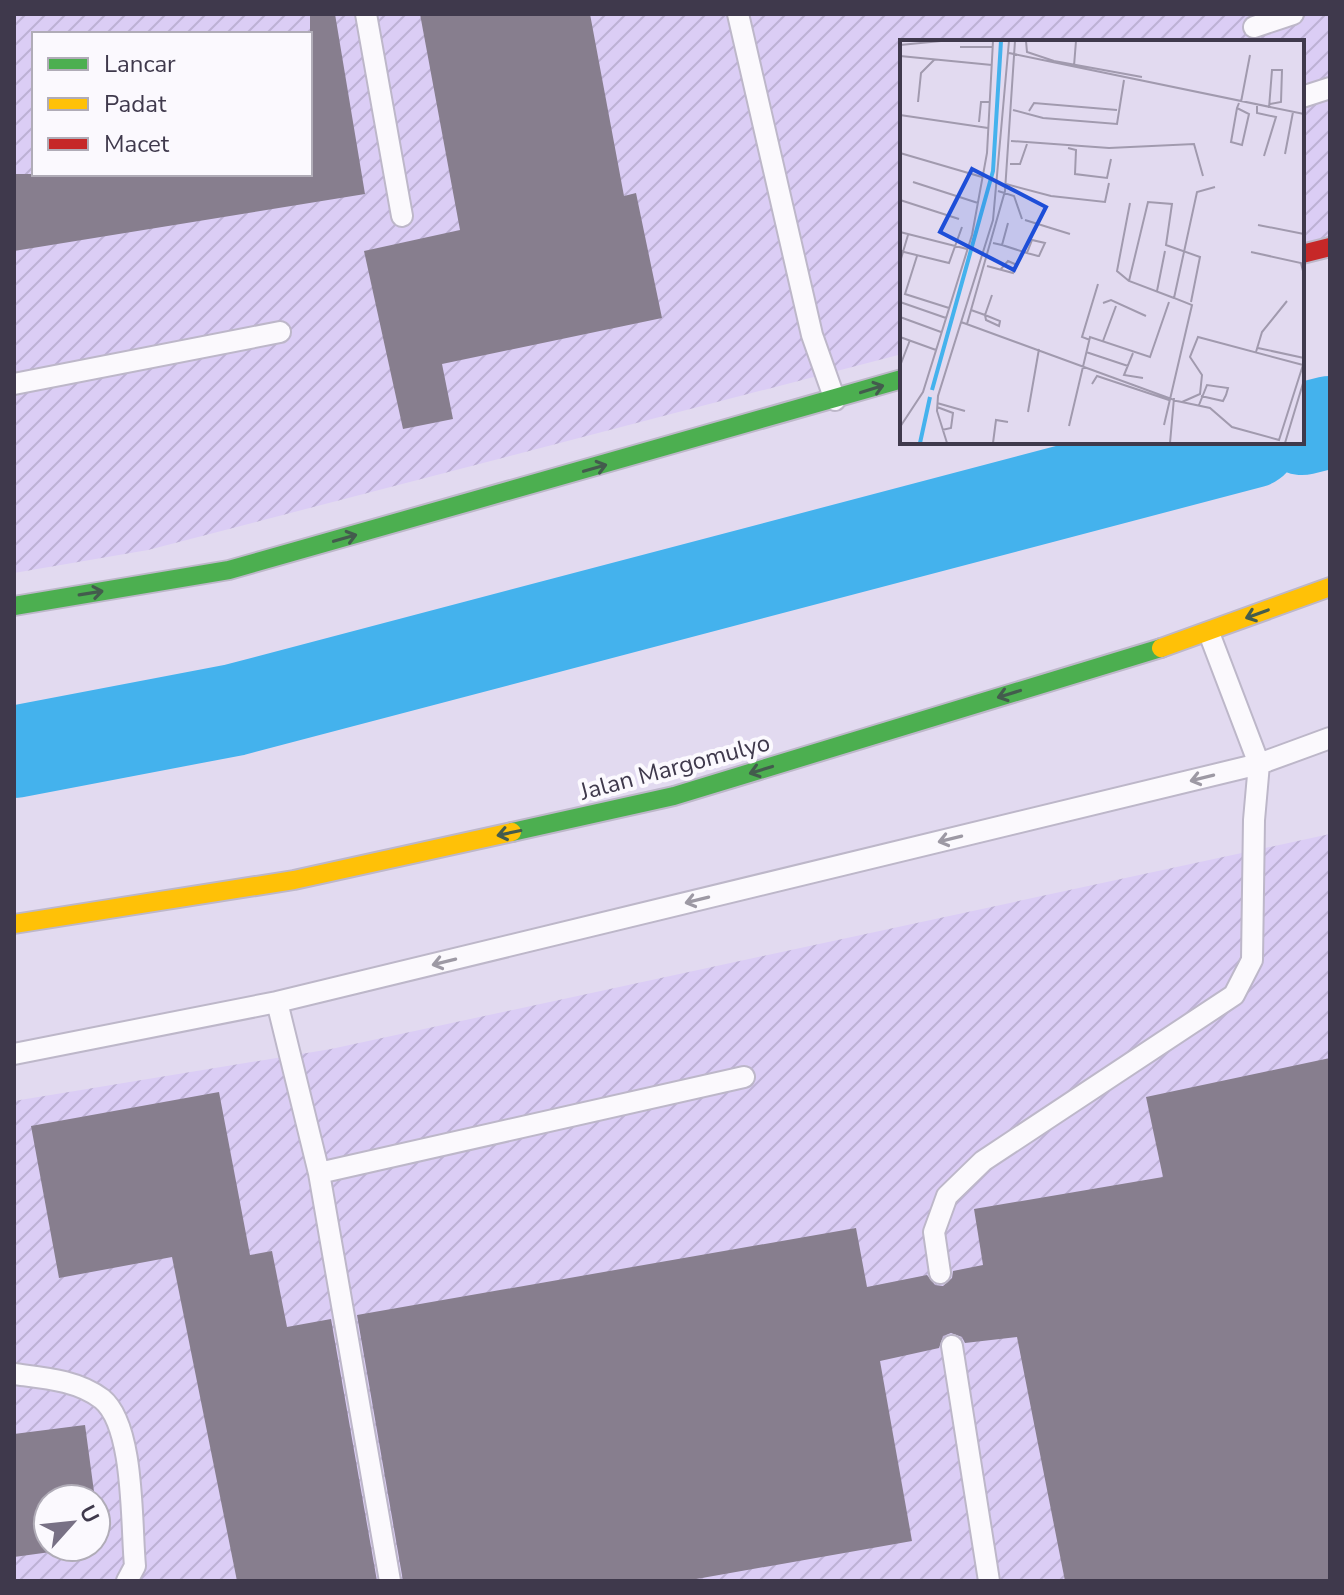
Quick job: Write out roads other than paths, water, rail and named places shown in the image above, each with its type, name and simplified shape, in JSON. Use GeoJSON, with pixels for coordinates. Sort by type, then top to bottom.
{"type":"FeatureCollection","features":[{"type":"Feature","properties":{"kind":"main road"},"geometry":{"type":"LineString","coordinates":[[1304,250],[1330,247]]}},
{"type":"Feature","properties":{"kind":"main road"},"geometry":{"type":"LineString","coordinates":[[14,606],[229,570],[900,380]]}},
{"type":"Feature","properties":{"kind":"main road","name":"Jalan Margomulyo"},"geometry":{"type":"LineString","coordinates":[[14,924],[294,880],[674,796],[1209,633],[1330,587]]}},
{"type":"Feature","properties":{"kind":"lane"},"geometry":{"type":"LineString","coordinates":[[366,14],[402,216]]}},
{"type":"Feature","properties":{"kind":"lane"},"geometry":{"type":"LineString","coordinates":[[738,14],[812,335],[835,400]]}},
{"type":"Feature","properties":{"kind":"lane"},"geometry":{"type":"LineString","coordinates":[[1254,28],[1293,14]]}},
{"type":"Feature","properties":{"kind":"lane"},"geometry":{"type":"LineString","coordinates":[[1304,96],[1330,88]]}},
{"type":"Feature","properties":{"kind":"lane"},"geometry":{"type":"LineString","coordinates":[[14,384],[280,332]]}},
{"type":"Feature","properties":{"kind":"lane"},"geometry":{"type":"LineString","coordinates":[[940,1273],[934,1232],[947,1196],[983,1161],[1234,995],[1252,960],[1254,820],[1259,764],[1209,633]]}},
{"type":"Feature","properties":{"kind":"lane"},"geometry":{"type":"LineString","coordinates":[[14,1054],[277,1002],[1259,764],[1330,738]]}},
{"type":"Feature","properties":{"kind":"lane"},"geometry":{"type":"LineString","coordinates":[[277,1002],[319,1173],[390,1581]]}},
{"type":"Feature","properties":{"kind":"lane"},"geometry":{"type":"LineString","coordinates":[[319,1173],[744,1077]]}},
{"type":"Feature","properties":{"kind":"lane"},"geometry":{"type":"LineString","coordinates":[[952,1346],[989,1581]]}},
{"type":"Feature","properties":{"kind":"lane"},"geometry":{"type":"LineString","coordinates":[[14,1374],[65,1381],[103,1400],[123,1436],[135,1566],[127,1581]]}},
{"type":"Feature","properties":{"kind":"waterway"},"geometry":{"type":"LineString","coordinates":[[1304,428],[1330,422]]}},
{"type":"Feature","properties":{"kind":"waterway"},"geometry":{"type":"LineString","coordinates":[[14,752],[234,710],[1244,444]]}}]}
